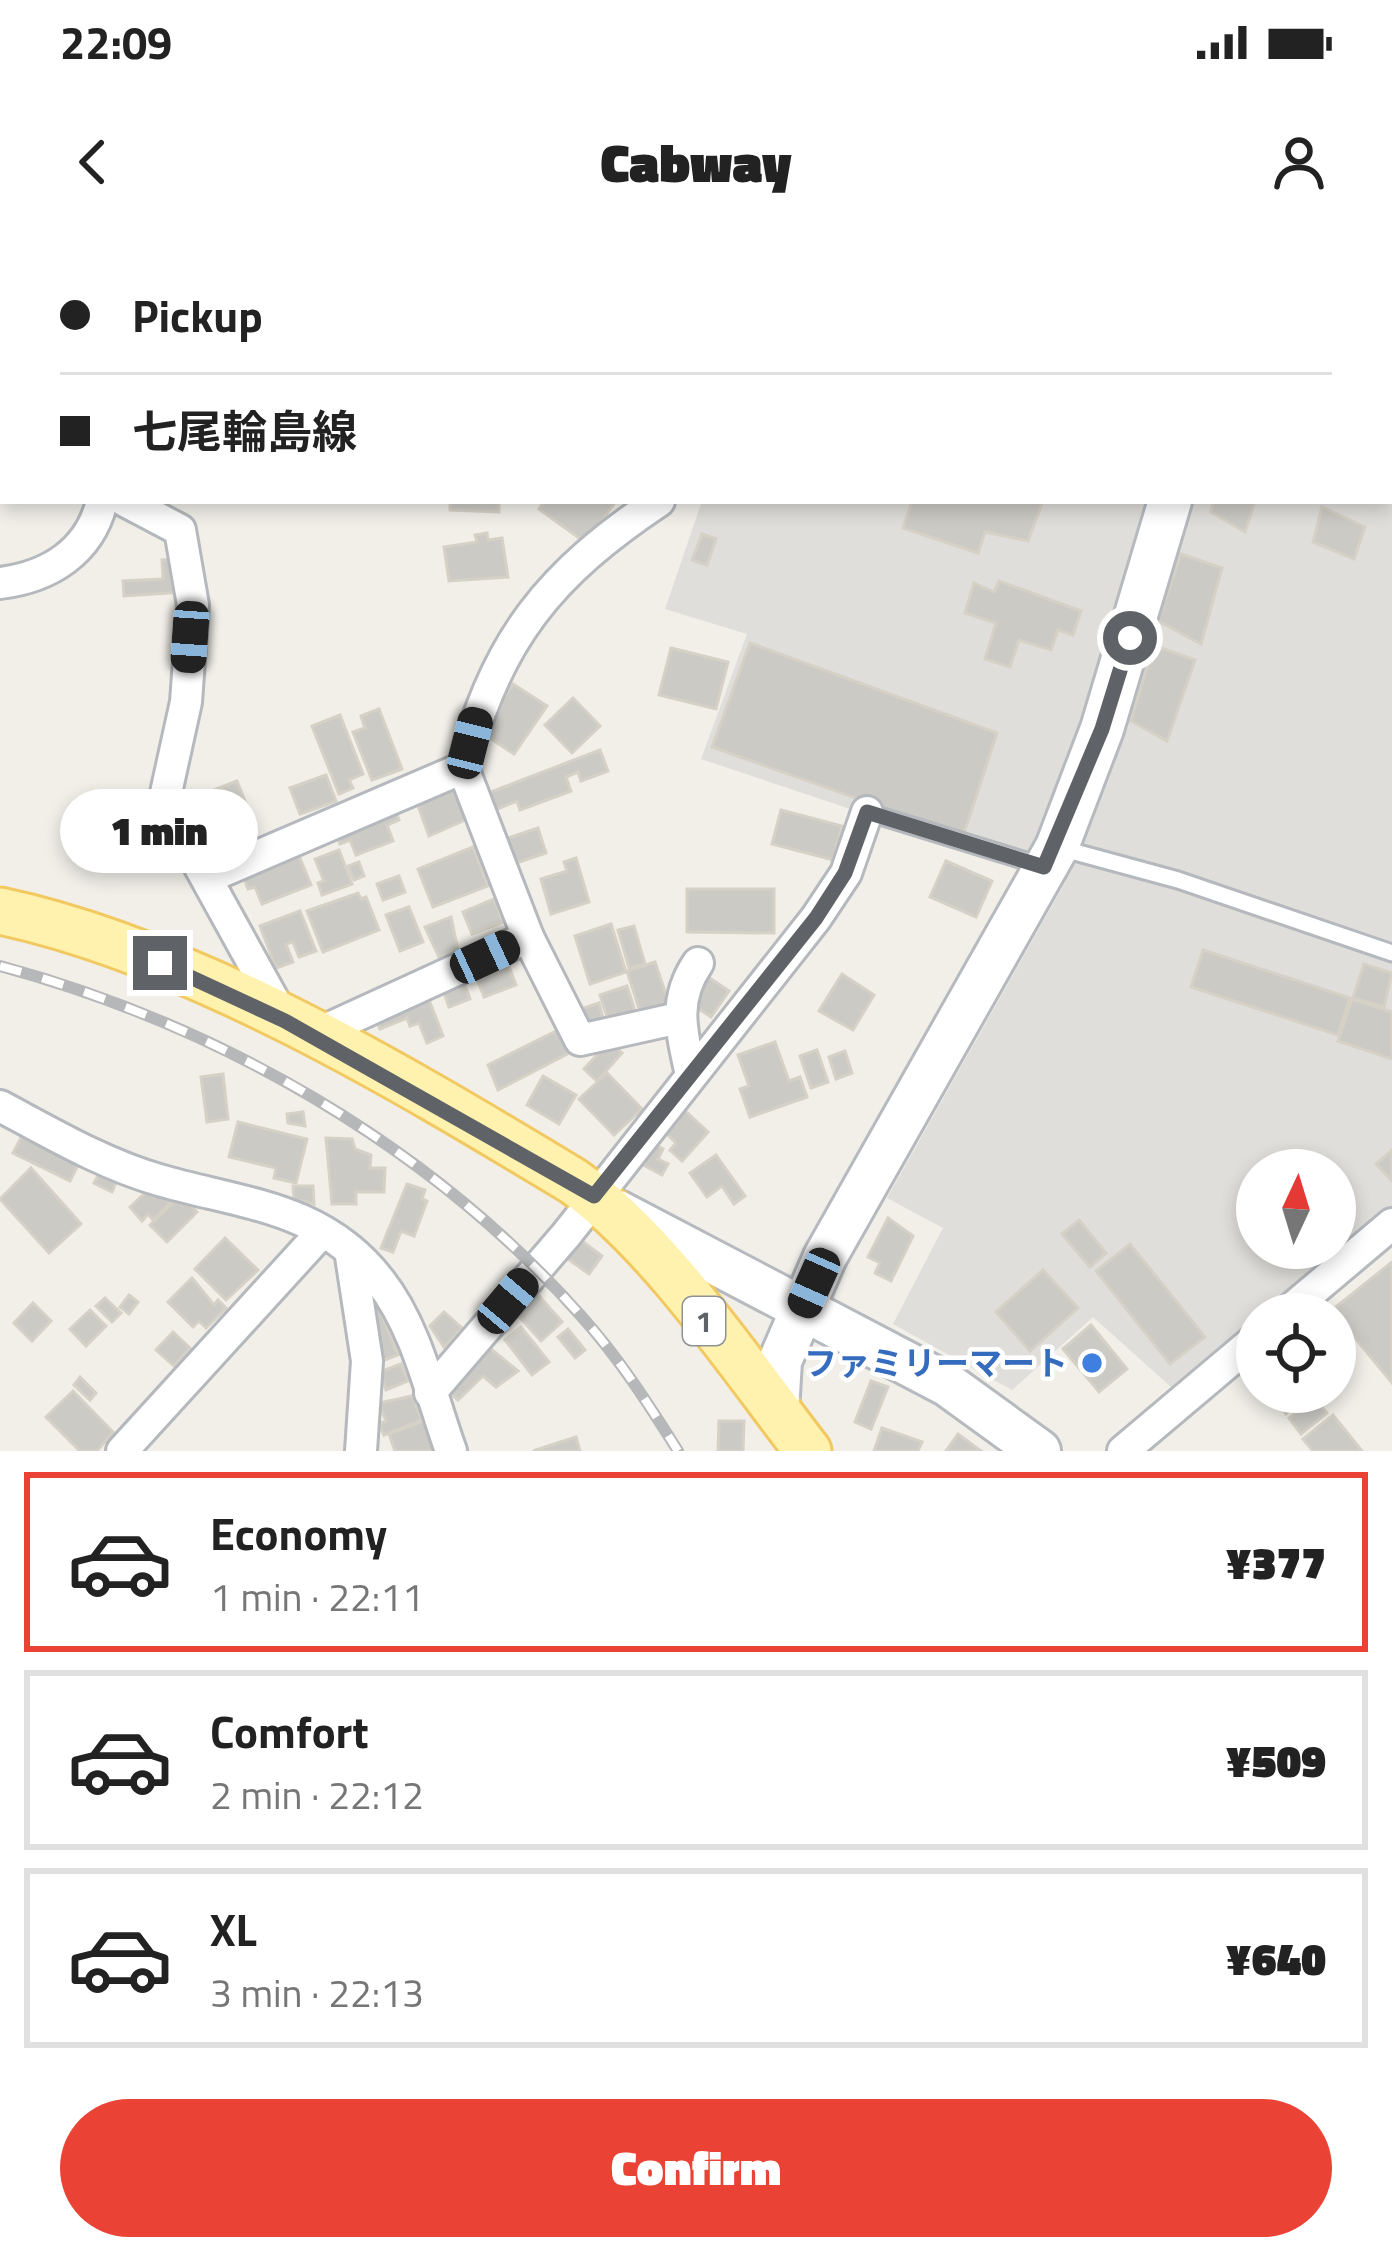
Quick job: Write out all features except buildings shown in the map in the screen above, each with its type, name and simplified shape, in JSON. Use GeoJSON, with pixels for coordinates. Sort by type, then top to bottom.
{"type":"FeatureCollection","features":[{"type":"Feature","properties":{"kind":"main road","name":"1"},"geometry":{"type":"LineString","coordinates":[[0,911],[126,949],[298,1029],[601,1202],[808,1451]]}},
{"type":"Feature","properties":{"kind":"street"},"geometry":{"type":"LineString","coordinates":[[0,583],[57,569],[97,522],[101,504]]}},
{"type":"Feature","properties":{"kind":"street"},"geometry":{"type":"LineString","coordinates":[[131,504],[180,530],[193,604],[186,702],[164,802],[298,1029],[528,937]]}},
{"type":"Feature","properties":{"kind":"street"},"geometry":{"type":"LineString","coordinates":[[655,504],[565,574],[512,637],[476,718],[463,767],[528,937],[580,1040],[679,1018]]}},
{"type":"Feature","properties":{"kind":"street"},"geometry":{"type":"LineString","coordinates":[[777,1411],[779,1360],[825,1257],[1051,857],[1102,729],[1169,504]]}},
{"type":"Feature","properties":{"kind":"street"},"geometry":{"type":"LineString","coordinates":[[209,877],[463,767]]}},
{"type":"Feature","properties":{"kind":"street"},"geometry":{"type":"LineString","coordinates":[[430,1393],[601,1202],[691,1075],[816,918],[845,873],[867,812]]}},
{"type":"Feature","properties":{"kind":"street"},"geometry":{"type":"LineString","coordinates":[[691,1075],[679,1018],[682,987],[698,963]]}},
{"type":"Feature","properties":{"kind":"street"},"geometry":{"type":"LineString","coordinates":[[0,1106],[108,1161],[159,1180],[276,1207],[350,1250],[380,1281],[402,1316],[452,1451]]}},
{"type":"Feature","properties":{"kind":"street"},"geometry":{"type":"LineString","coordinates":[[601,1202],[948,1385],[1039,1451]]}},
{"type":"Feature","properties":{"kind":"street"},"geometry":{"type":"LineString","coordinates":[[1310,1293],[1392,1224]]}},
{"type":"Feature","properties":{"kind":"street"},"geometry":{"type":"LineString","coordinates":[[122,1451],[322,1232]]}},
{"type":"Feature","properties":{"kind":"street"},"geometry":{"type":"LineString","coordinates":[[350,1250],[367,1361],[361,1451]]}},
{"type":"Feature","properties":{"kind":"street"},"geometry":{"type":"LineString","coordinates":[[1123,1451],[1236,1356]]}},
{"type":"Feature","properties":{"kind":"lane"},"geometry":{"type":"LineString","coordinates":[[867,812],[1051,857],[1178,880],[1392,953]]}},
{"type":"Feature","properties":{"kind":"shaded area"},"geometry":{"type":"Polygon","coordinates":[[[701,504],[1392,504],[1392,1209],[1356,1238],[1356,1149],[1236,1149],[1236,1269],[1318,1269],[1288,1293],[1236,1293],[1236,1335],[1171,1387],[1093,1317],[1012,1390],[893,1324],[943,1228],[887,1198],[1066,881],[701,759],[747,634],[665,609],[701,504]]]}},
{"type":"Feature","properties":{"kind":"railway"},"geometry":{"type":"LineString","coordinates":[[0,966],[82,991],[241,1058],[389,1146],[523,1255],[582,1317],[621,1365],[678,1451]]}},
{"type":"Feature","properties":{"kind":"place","name":"ファミリーマート"},"geometry":{"type":"Point","coordinates":[1092,1363]}},
{"type":"Feature","properties":{"kind":"route"},"geometry":{"type":"LineString","coordinates":[[160,963],[228,991],[423,1095],[594,1196],[816,918],[845,873],[867,812],[1044,867],[1057,847],[1102,729],[1130,638]]}}]}
